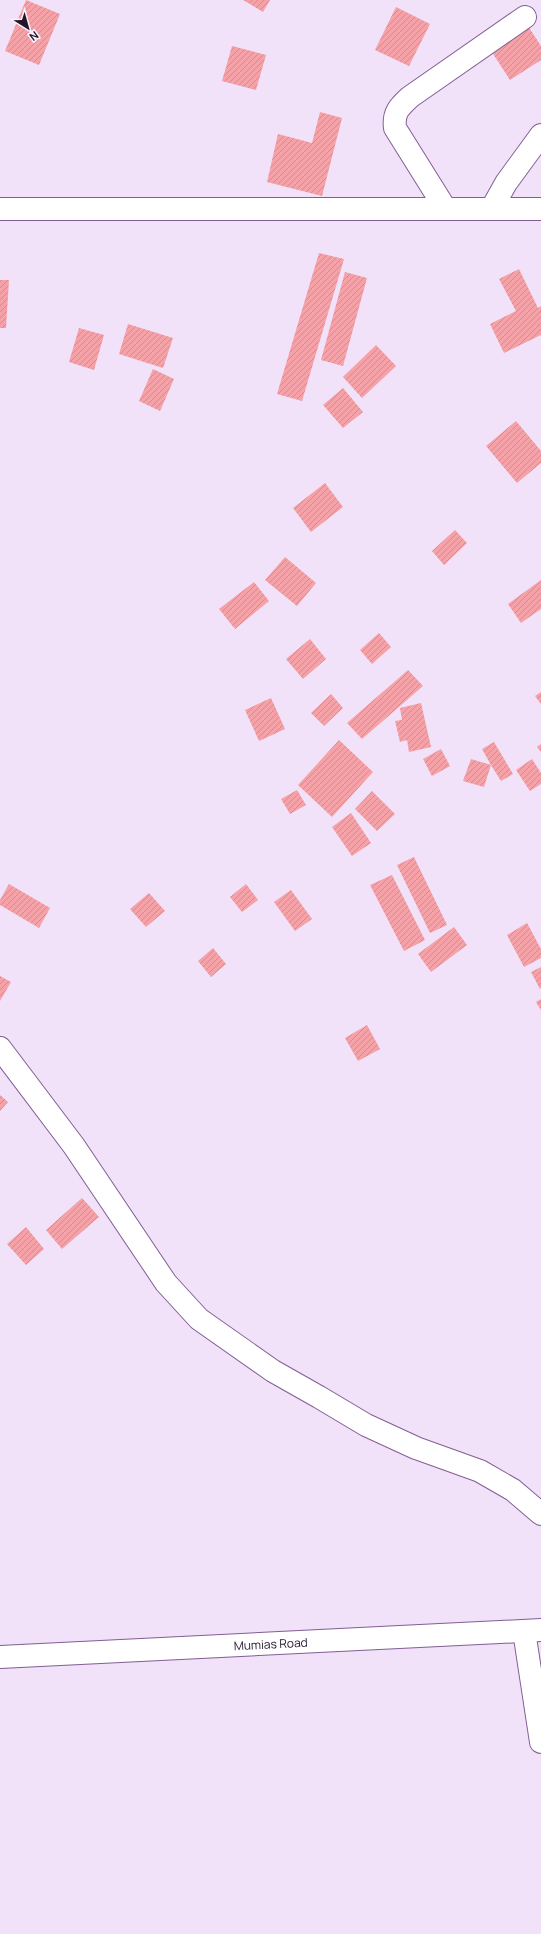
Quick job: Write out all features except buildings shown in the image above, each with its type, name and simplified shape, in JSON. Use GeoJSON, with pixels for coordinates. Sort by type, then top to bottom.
{"type":"FeatureCollection","features":[{"type":"Feature","properties":{"kind":"street"},"geometry":{"type":"LineString","coordinates":[[445,208],[395,128],[394,119],[396,111],[410,97],[525,17]]}},
{"type":"Feature","properties":{"kind":"street"},"geometry":{"type":"LineString","coordinates":[[492,208],[506,183],[541,135]]}},
{"type":"Feature","properties":{"kind":"street"},"geometry":{"type":"LineString","coordinates":[[0,209],[541,209]]}},
{"type":"Feature","properties":{"kind":"street"},"geometry":{"type":"LineString","coordinates":[[0,1048],[74,1146],[166,1283],[199,1319],[273,1371],[319,1396],[366,1425],[416,1448],[480,1471],[513,1490],[541,1514]]}},
{"type":"Feature","properties":{"kind":"street"},"geometry":{"type":"LineString","coordinates":[[532,1630],[541,1742]]}},
{"type":"Feature","properties":{"kind":"street","name":"Mumias Road"},"geometry":{"type":"LineString","coordinates":[[0,1657],[532,1630]]}}]}
